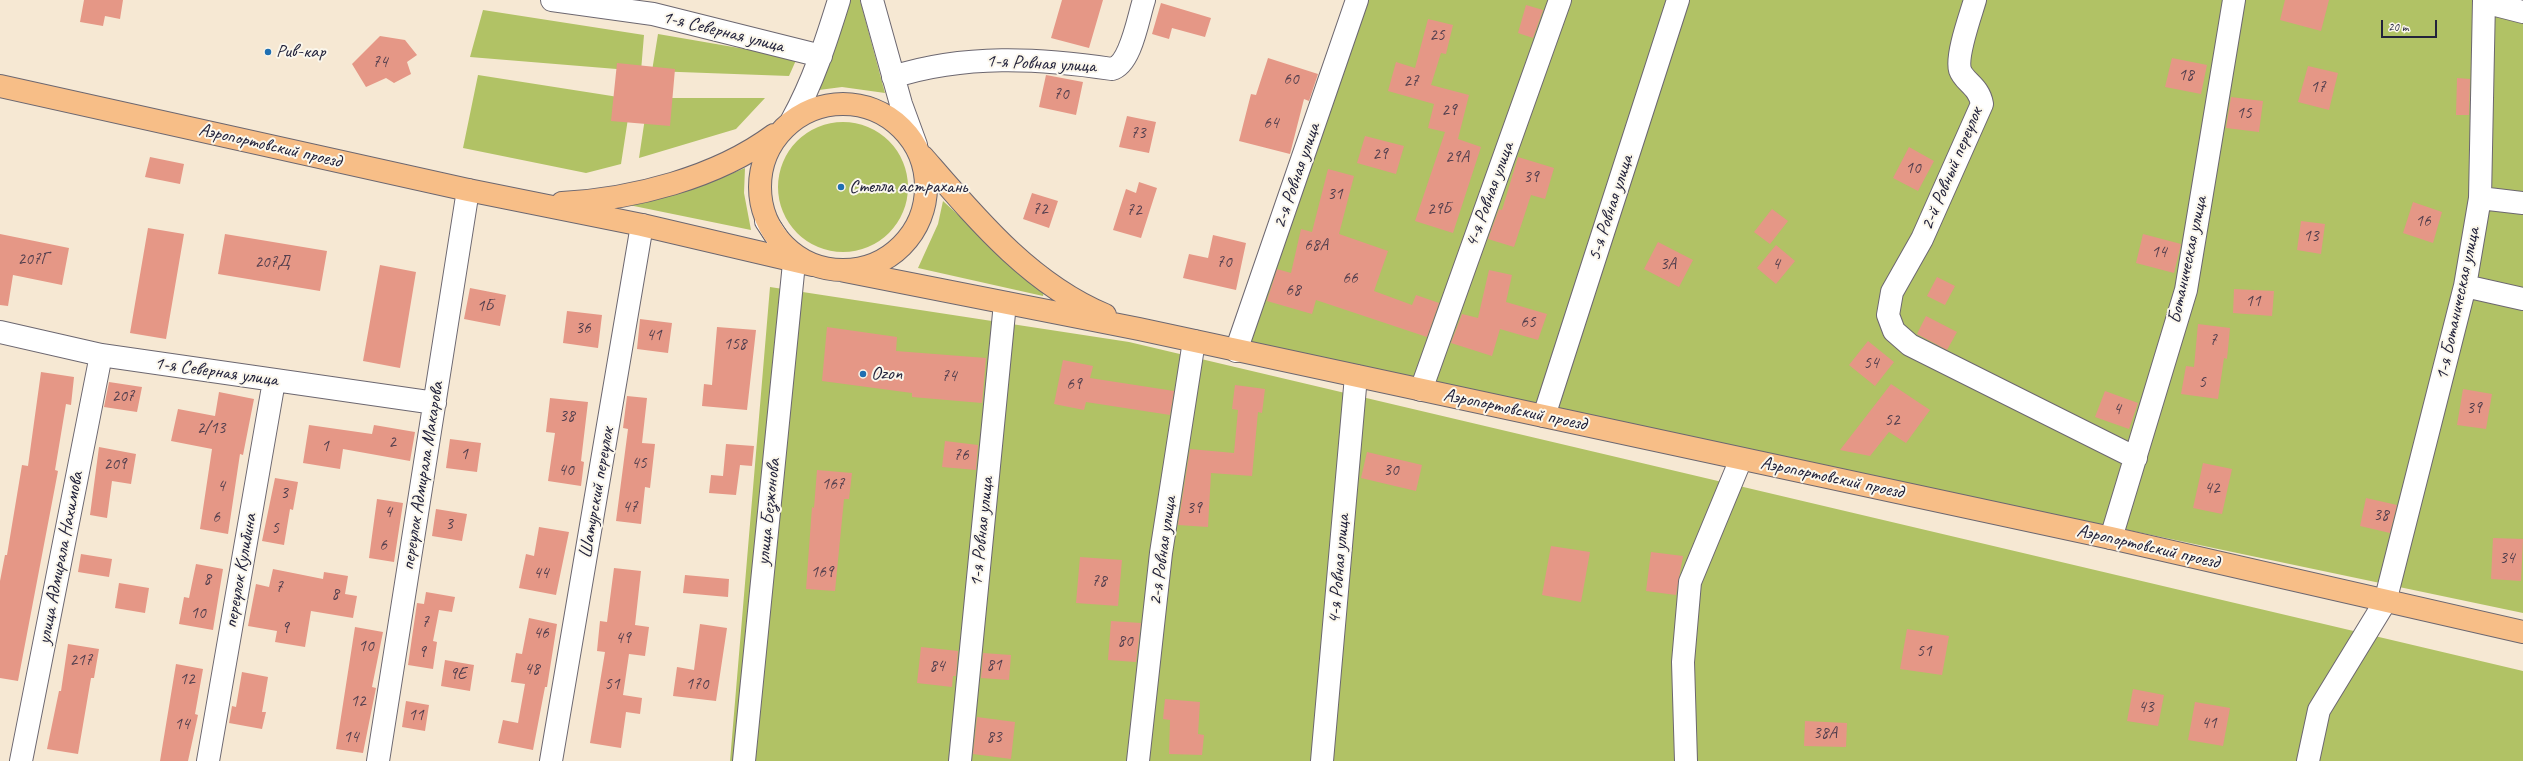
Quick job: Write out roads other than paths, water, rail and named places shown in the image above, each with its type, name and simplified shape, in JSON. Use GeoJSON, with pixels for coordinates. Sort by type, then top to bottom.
{"type":"FeatureCollection","features":[{"type":"Feature","properties":{"kind":"main road","name":"Аэропортовский проезд"},"geometry":{"type":"LineString","coordinates":[[0,86],[541,205]]}},
{"type":"Feature","properties":{"kind":"main road"},"geometry":{"type":"LineString","coordinates":[[541,205],[574,203],[670,184],[734,160],[756,148],[787,124],[809,110],[842,102],[874,108],[902,126],[918,150],[971,212],[1031,270],[1063,294],[1097,312],[1139,329]]}},
{"type":"Feature","properties":{"kind":"main road"},"geometry":{"type":"LineString","coordinates":[[766,221],[759,189],[764,156],[787,124]]}},
{"type":"Feature","properties":{"kind":"main road"},"geometry":{"type":"LineString","coordinates":[[845,271],[877,264],[904,245],[922,217],[928,185],[918,150]]}},
{"type":"Feature","properties":{"kind":"main road"},"geometry":{"type":"LineString","coordinates":[[541,205],[642,225],[803,264],[1139,329]]}},
{"type":"Feature","properties":{"kind":"main road","name":"Аэропортовский проезд"},"geometry":{"type":"LineString","coordinates":[[1139,329],[2111,538],[2385,602],[2523,632]]}},
{"type":"Feature","properties":{"kind":"street","name":"1-я Северная улица"},"geometry":{"type":"LineString","coordinates":[[552,0],[653,7],[821,56]]}},
{"type":"Feature","properties":{"kind":"street"},"geometry":{"type":"LineString","coordinates":[[787,124],[807,91],[821,56],[839,0]]}},
{"type":"Feature","properties":{"kind":"street"},"geometry":{"type":"LineString","coordinates":[[872,0],[893,77],[918,150]]}},
{"type":"Feature","properties":{"kind":"street","name":"1-я Ровная улица"},"geometry":{"type":"LineString","coordinates":[[893,77],[920,68],[943,64],[997,59],[1112,69],[1119,67],[1127,57],[1144,0]]}},
{"type":"Feature","properties":{"kind":"street","name":"2-я Ровная улица"},"geometry":{"type":"LineString","coordinates":[[1236,351],[1357,0]]}},
{"type":"Feature","properties":{"kind":"street","name":"4-я Ровная улица"},"geometry":{"type":"LineString","coordinates":[[1420,390],[1560,0]]}},
{"type":"Feature","properties":{"kind":"street","name":"5-я Ровная улица"},"geometry":{"type":"LineString","coordinates":[[1544,416],[1678,0]]}},
{"type":"Feature","properties":{"kind":"street","name":"2-й Ровный переулок"},"geometry":{"type":"LineString","coordinates":[[1975,0],[1960,59],[1960,70],[1979,93],[1982,104],[1922,240],[1892,292],[1888,315],[1894,331],[1910,345],[2136,458]]}},
{"type":"Feature","properties":{"kind":"street","name":"Ботаническая улица"},"geometry":{"type":"LineString","coordinates":[[2111,538],[2186,290],[2234,0]]}},
{"type":"Feature","properties":{"kind":"street"},"geometry":{"type":"LineString","coordinates":[[2484,1],[2523,12]]}},
{"type":"Feature","properties":{"kind":"street","name":"1-я Ботаническая улица"},"geometry":{"type":"LineString","coordinates":[[2308,761],[2319,710],[2385,602],[2465,286],[2480,198],[2484,1]]}},
{"type":"Feature","properties":{"kind":"street","name":"переулок Адмирала Макарова"},"geometry":{"type":"LineString","coordinates":[[378,761],[468,190]]}},
{"type":"Feature","properties":{"kind":"street"},"geometry":{"type":"LineString","coordinates":[[2480,198],[2523,203]]}},
{"type":"Feature","properties":{"kind":"street"},"geometry":{"type":"LineString","coordinates":[[766,221],[803,264]]}},
{"type":"Feature","properties":{"kind":"street","name":"Шатурский переулок"},"geometry":{"type":"LineString","coordinates":[[551,761],[642,225]]}},
{"type":"Feature","properties":{"kind":"street","name":"улица Безжонова"},"geometry":{"type":"LineString","coordinates":[[744,761],[803,264]]}},
{"type":"Feature","properties":{"kind":"street"},"geometry":{"type":"LineString","coordinates":[[2465,286],[2523,299]]}},
{"type":"Feature","properties":{"kind":"street","name":"1-я Ровная улица"},"geometry":{"type":"LineString","coordinates":[[960,761],[1004,303]]}},
{"type":"Feature","properties":{"kind":"street","name":"1-я Северная улица"},"geometry":{"type":"LineString","coordinates":[[0,332],[101,355],[434,403]]}},
{"type":"Feature","properties":{"kind":"street","name":"2-я Ровная улица"},"geometry":{"type":"LineString","coordinates":[[1138,761],[1161,553],[1194,341]]}},
{"type":"Feature","properties":{"kind":"street","name":"улица Адмирала Нахимова"},"geometry":{"type":"LineString","coordinates":[[21,761],[101,355]]}},
{"type":"Feature","properties":{"kind":"street","name":"4-я Ровная улица"},"geometry":{"type":"LineString","coordinates":[[1322,761],[1356,376]]}},
{"type":"Feature","properties":{"kind":"street","name":"переулок Кулибина"},"geometry":{"type":"LineString","coordinates":[[208,761],[274,381]]}},
{"type":"Feature","properties":{"kind":"street"},"geometry":{"type":"LineString","coordinates":[[1686,761],[1683,662],[1690,582],[1741,459]]}},
{"type":"Feature","properties":{"kind":"place","name":"Рив-кар"},"geometry":{"type":"Point","coordinates":[268,52]}},
{"type":"Feature","properties":{"kind":"place","name":"Стелла астрахань"},"geometry":{"type":"Point","coordinates":[841,187]}},
{"type":"Feature","properties":{"kind":"place","name":"Ozon"},"geometry":{"type":"Point","coordinates":[863,374]}}]}
